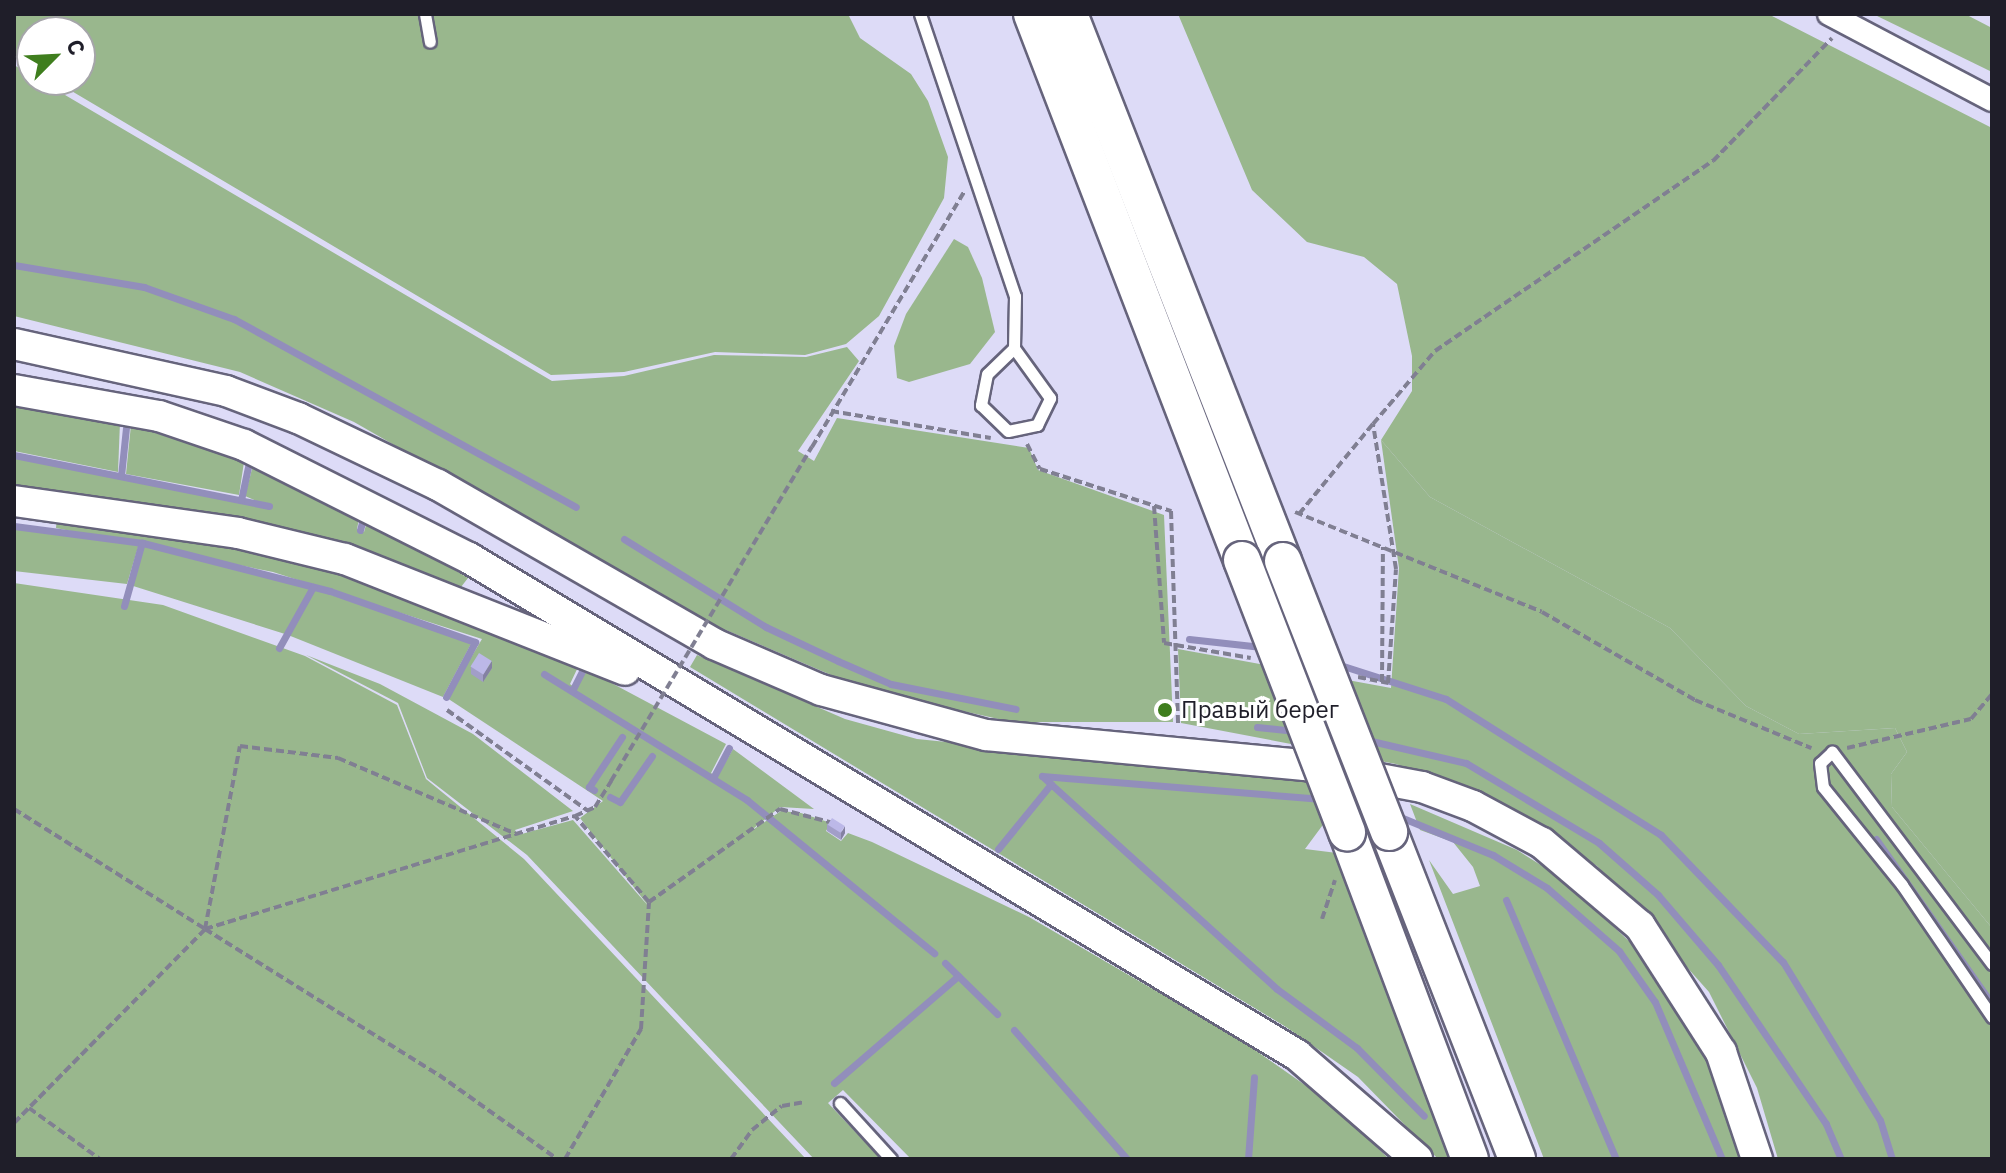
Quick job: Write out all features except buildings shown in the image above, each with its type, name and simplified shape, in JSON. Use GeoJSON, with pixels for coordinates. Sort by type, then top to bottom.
{"type":"FeatureCollection","features":[{"type":"Feature","properties":{"kind":"highway"},"geometry":{"type":"LineString","coordinates":[[1032,14],[1470,1159]]}},
{"type":"Feature","properties":{"kind":"highway"},"geometry":{"type":"LineString","coordinates":[[1069,14],[1517,1159]]}},
{"type":"Feature","properties":{"kind":"main road"},"geometry":{"type":"LineString","coordinates":[[14,344],[226,391],[298,418],[438,485],[714,644],[821,690],[986,735],[1305,765],[1422,787],[1473,806],[1542,843],[1640,926],[1721,1052],[1757,1159]]}},
{"type":"Feature","properties":{"kind":"main road"},"geometry":{"type":"LineString","coordinates":[[14,390],[159,416],[244,445],[469,558],[1297,1055],[1417,1159]]}},
{"type":"Feature","properties":{"kind":"main road"},"geometry":{"type":"LineString","coordinates":[[14,501],[183,524],[345,559],[727,714]]}},
{"type":"Feature","properties":{"kind":"street"},"geometry":{"type":"LineString","coordinates":[[1839,19],[1992,100]]}},
{"type":"Feature","properties":{"kind":"lane"},"geometry":{"type":"LineString","coordinates":[[425,14],[430,42]]}},
{"type":"Feature","properties":{"kind":"lane"},"geometry":{"type":"LineString","coordinates":[[920,14],[1006,261],[1019,324],[1014,348],[987,374],[981,405],[1008,431],[1037,425],[1050,398],[1014,348]]}},
{"type":"Feature","properties":{"kind":"lane"},"geometry":{"type":"LineString","coordinates":[[1992,964],[1832,752],[1820,763],[1823,787],[1902,885],[1992,1017]]}},
{"type":"Feature","properties":{"kind":"lane"},"geometry":{"type":"LineString","coordinates":[[840,1103],[891,1159]]}},
{"type":"Feature","properties":{"kind":"path"},"geometry":{"type":"LineString","coordinates":[[1839,19],[1713,161],[1435,351],[1297,513],[1542,612],[1695,700],[1799,746],[1832,752],[1971,719],[1992,694]]}},
{"type":"Feature","properties":{"kind":"path"},"geometry":{"type":"LineString","coordinates":[[14,1123],[205,929],[588,811],[611,781],[967,186]]}},
{"type":"Feature","properties":{"kind":"path"},"geometry":{"type":"LineString","coordinates":[[831,411],[1000,440]]}},
{"type":"Feature","properties":{"kind":"path"},"geometry":{"type":"LineString","coordinates":[[1373,424],[1391,550],[1388,683]]}},
{"type":"Feature","properties":{"kind":"path"},"geometry":{"type":"LineString","coordinates":[[1016,442],[1033,450],[1040,469],[1171,511],[1179,726],[1170,725]]}},
{"type":"Feature","properties":{"kind":"path"},"geometry":{"type":"LineString","coordinates":[[1154,506],[1164,643],[1174,644]]}},
{"type":"Feature","properties":{"kind":"path"},"geometry":{"type":"LineString","coordinates":[[1382,681],[1383,547]]}},
{"type":"Feature","properties":{"kind":"path"},"geometry":{"type":"LineString","coordinates":[[447,710],[588,811]]}},
{"type":"Feature","properties":{"kind":"path"},"geometry":{"type":"LineString","coordinates":[[205,929],[240,746],[338,758],[516,834]]}},
{"type":"Feature","properties":{"kind":"path"},"geometry":{"type":"LineString","coordinates":[[14,809],[439,1075],[557,1159]]}},
{"type":"Feature","properties":{"kind":"path"},"geometry":{"type":"LineString","coordinates":[[649,902],[776,811],[802,811],[840,825]]}},
{"type":"Feature","properties":{"kind":"path"},"geometry":{"type":"LineString","coordinates":[[565,1159],[641,1029],[649,902],[575,816]]}},
{"type":"Feature","properties":{"kind":"path"},"geometry":{"type":"LineString","coordinates":[[1322,919],[1337,874]]}},
{"type":"Feature","properties":{"kind":"path"},"geometry":{"type":"LineString","coordinates":[[731,1159],[752,1130],[782,1106],[805,1102]]}},
{"type":"Feature","properties":{"kind":"path"},"geometry":{"type":"LineString","coordinates":[[29,1108],[100,1159]]}},
{"type":"Feature","properties":{"kind":"green space"},"geometry":{"type":"Polygon","coordinates":[[[14,14],[848,14],[860,38],[911,74],[928,101],[948,157],[944,198],[879,316],[846,344],[805,355],[715,352],[624,372],[551,375],[80,96],[96,96],[96,16],[16,16],[14,57],[14,14]]]}},
{"type":"Feature","properties":{"kind":"green space"},"geometry":{"type":"Polygon","coordinates":[[[1178,14],[1768,14],[1992,128],[1992,928],[1892,807],[1891,774],[1907,752],[1895,728],[1799,734],[1746,706],[1670,628],[1430,497],[1381,440],[1412,391],[1412,356],[1397,284],[1364,257],[1307,242],[1252,190],[1178,14]]]}},
{"type":"Feature","properties":{"kind":"green space"},"geometry":{"type":"Polygon","coordinates":[[[1873,14],[1965,14],[1992,28],[1992,72],[1873,14]]]}},
{"type":"Feature","properties":{"kind":"green space"},"geometry":{"type":"Polygon","coordinates":[[[14,65],[16,96],[67,96],[552,381],[624,376],[714,355],[806,357],[847,347],[859,361],[798,451],[814,461],[837,418],[1029,448],[1038,470],[1164,515],[1173,722],[1012,722],[864,689],[693,616],[354,422],[240,372],[14,316],[14,65]]]}},
{"type":"Feature","properties":{"kind":"green space"},"geometry":{"type":"Polygon","coordinates":[[[954,239],[968,247],[982,278],[995,332],[970,364],[909,382],[897,378],[894,346],[906,314],[954,239]]]}},
{"type":"Feature","properties":{"kind":"green space"},"geometry":{"type":"Polygon","coordinates":[[[14,401],[120,422],[118,472],[14,451],[14,401]]]}},
{"type":"Feature","properties":{"kind":"green space"},"geometry":{"type":"Polygon","coordinates":[[[131,425],[244,462],[239,495],[126,474],[131,425]]]}},
{"type":"Feature","properties":{"kind":"green space"},"geometry":{"type":"Polygon","coordinates":[[[1381,440],[1430,497],[1670,628],[1746,706],[1799,734],[1895,728],[1907,752],[1891,774],[1892,807],[1992,928],[1992,1159],[1778,1159],[1757,1088],[1709,992],[1597,866],[1490,798],[1396,764],[1181,723],[1178,649],[1391,688],[1399,568],[1381,440]]]}},
{"type":"Feature","properties":{"kind":"green space"},"geometry":{"type":"Polygon","coordinates":[[[14,457],[270,507],[245,496],[253,465],[360,514],[357,529],[364,532],[368,518],[468,578],[461,587],[271,528],[14,488],[14,457]]]}},
{"type":"Feature","properties":{"kind":"green space"},"geometry":{"type":"Polygon","coordinates":[[[57,517],[298,558],[398,588],[579,665],[570,684],[576,689],[587,670],[726,744],[711,773],[717,777],[733,749],[814,809],[780,807],[748,833],[781,811],[801,813],[831,823],[826,831],[841,841],[848,833],[872,842],[1029,917],[1242,1041],[1332,1104],[1389,1159],[911,1159],[843,1090],[828,1103],[881,1159],[814,1159],[527,855],[427,778],[398,703],[306,655],[380,684],[473,734],[573,811],[515,830],[518,835],[573,820],[650,908],[580,818],[603,801],[447,698],[482,639],[273,572],[56,528],[57,517]]]}},
{"type":"Feature","properties":{"kind":"green space"},"geometry":{"type":"Polygon","coordinates":[[[14,527],[139,544],[127,584],[14,571],[14,527]]]}},
{"type":"Feature","properties":{"kind":"green space"},"geometry":{"type":"Polygon","coordinates":[[[143,544],[311,588],[285,634],[130,585],[143,544]]]}},
{"type":"Feature","properties":{"kind":"green space"},"geometry":{"type":"Polygon","coordinates":[[[14,583],[163,605],[305,656],[397,705],[426,779],[524,859],[806,1159],[14,1159],[14,583]]]}},
{"type":"Feature","properties":{"kind":"green space"},"geometry":{"type":"Polygon","coordinates":[[[314,589],[472,642],[443,697],[288,635],[314,589]]]}},
{"type":"Feature","properties":{"kind":"green space"},"geometry":{"type":"Polygon","coordinates":[[[697,655],[845,719],[917,739],[1308,779],[1325,822],[1305,849],[1337,853],[1455,1159],[1438,1159],[1358,1077],[1286,1027],[690,667],[697,655]]]}},
{"type":"Feature","properties":{"kind":"green space"},"geometry":{"type":"Polygon","coordinates":[[[1410,804],[1517,850],[1563,879],[1633,945],[1708,1055],[1746,1159],[1544,1159],[1429,860],[1453,894],[1480,886],[1473,867],[1453,842],[1420,830],[1410,804]]]}},
{"type":"Feature","properties":{"kind":"waterway"},"geometry":{"type":"LineString","coordinates":[[14,265],[144,287],[234,319],[576,507]]}},
{"type":"Feature","properties":{"kind":"waterway"},"geometry":{"type":"LineString","coordinates":[[121,476],[126,428]]}},
{"type":"Feature","properties":{"kind":"waterway"},"geometry":{"type":"LineString","coordinates":[[14,455],[269,506]]}},
{"type":"Feature","properties":{"kind":"waterway"},"geometry":{"type":"LineString","coordinates":[[241,500],[248,466]]}},
{"type":"Feature","properties":{"kind":"waterway"},"geometry":{"type":"LineString","coordinates":[[360,530],[364,515]]}},
{"type":"Feature","properties":{"kind":"waterway"},"geometry":{"type":"LineString","coordinates":[[14,526],[143,543],[330,591],[475,642],[446,697]]}},
{"type":"Feature","properties":{"kind":"waterway"},"geometry":{"type":"LineString","coordinates":[[624,539],[766,627],[891,684],[1016,709]]}},
{"type":"Feature","properties":{"kind":"waterway"},"geometry":{"type":"LineString","coordinates":[[124,606],[142,542]]}},
{"type":"Feature","properties":{"kind":"waterway"},"geometry":{"type":"LineString","coordinates":[[279,648],[313,587]]}},
{"type":"Feature","properties":{"kind":"waterway"},"geometry":{"type":"LineString","coordinates":[[1189,639],[1262,647]]}},
{"type":"Feature","properties":{"kind":"waterway"},"geometry":{"type":"LineString","coordinates":[[1337,664],[1446,699],[1661,835],[1783,962],[1880,1120],[1892,1159]]}},
{"type":"Feature","properties":{"kind":"waterway"},"geometry":{"type":"LineString","coordinates":[[572,691],[584,667]]}},
{"type":"Feature","properties":{"kind":"waterway"},"geometry":{"type":"LineString","coordinates":[[544,674],[747,800],[934,953]]}},
{"type":"Feature","properties":{"kind":"waterway"},"geometry":{"type":"LineString","coordinates":[[1257,727],[1295,731]]}},
{"type":"Feature","properties":{"kind":"waterway"},"geometry":{"type":"LineString","coordinates":[[594,790],[589,787],[622,737]]}},
{"type":"Feature","properties":{"kind":"waterway"},"geometry":{"type":"LineString","coordinates":[[1367,740],[1466,763],[1599,843],[1658,895],[1718,965],[1826,1124],[1841,1159]]}},
{"type":"Feature","properties":{"kind":"waterway"},"geometry":{"type":"LineString","coordinates":[[713,778],[729,748]]}},
{"type":"Feature","properties":{"kind":"waterway"},"geometry":{"type":"LineString","coordinates":[[610,797],[620,802],[652,756]]}},
{"type":"Feature","properties":{"kind":"waterway"},"geometry":{"type":"LineString","coordinates":[[1322,799],[1042,776],[1277,989],[1357,1048],[1424,1116]]}},
{"type":"Feature","properties":{"kind":"waterway"},"geometry":{"type":"LineString","coordinates":[[998,849],[1051,784]]}},
{"type":"Feature","properties":{"kind":"waterway"},"geometry":{"type":"LineString","coordinates":[[1393,814],[1493,855],[1547,888],[1619,951],[1655,1002],[1722,1159]]}},
{"type":"Feature","properties":{"kind":"waterway"},"geometry":{"type":"LineString","coordinates":[[1876,839],[1992,1004]]}},
{"type":"Feature","properties":{"kind":"waterway"},"geometry":{"type":"LineString","coordinates":[[1506,900],[1616,1159]]}},
{"type":"Feature","properties":{"kind":"waterway"},"geometry":{"type":"LineString","coordinates":[[945,963],[997,1014]]}},
{"type":"Feature","properties":{"kind":"waterway"},"geometry":{"type":"LineString","coordinates":[[834,1083],[958,976]]}},
{"type":"Feature","properties":{"kind":"waterway"},"geometry":{"type":"LineString","coordinates":[[1014,1030],[1127,1159]]}},
{"type":"Feature","properties":{"kind":"waterway"},"geometry":{"type":"LineString","coordinates":[[1248,1159],[1254,1077]]}},
{"type":"Feature","properties":{"kind":"place","name":"Правый берег"},"geometry":{"type":"Point","coordinates":[1165,710]}}]}
